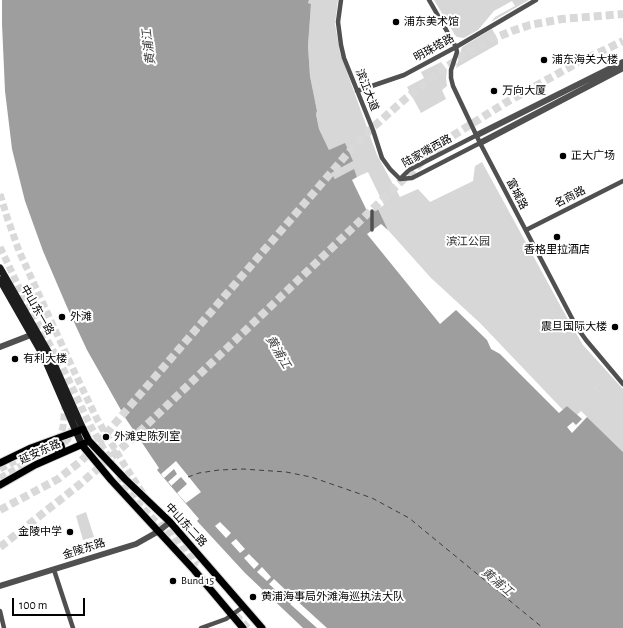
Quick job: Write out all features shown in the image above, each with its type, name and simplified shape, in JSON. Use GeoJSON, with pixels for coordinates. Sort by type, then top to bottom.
{"type":"FeatureCollection","features":[{"type":"Feature","properties":{"kind":"main road","name":"中山东一路"},"geometry":{"type":"LineString","coordinates":[[0,268],[35,334],[49,368],[86,443]]}},
{"type":"Feature","properties":{"kind":"main road","name":"中山东一路"},"geometry":{"type":"LineString","coordinates":[[0,280],[2,289],[35,334]]}},
{"type":"Feature","properties":{"kind":"main road","name":"延安东路"},"geometry":{"type":"LineString","coordinates":[[0,463],[31,448],[80,431]]}},
{"type":"Feature","properties":{"kind":"main road"},"geometry":{"type":"LineString","coordinates":[[50,442],[56,441],[61,445],[61,451],[56,456]]}},
{"type":"Feature","properties":{"kind":"main road","name":"延安东路"},"geometry":{"type":"LineString","coordinates":[[0,485],[29,468],[86,443]]}},
{"type":"Feature","properties":{"kind":"main road"},"geometry":{"type":"LineString","coordinates":[[86,443],[107,475],[194,570],[244,628]]}},
{"type":"Feature","properties":{"kind":"main road","name":"中山东二路"},"geometry":{"type":"LineString","coordinates":[[86,443],[170,522],[262,628]]}},
{"type":"Feature","properties":{"kind":"street","name":"滨江大道"},"geometry":{"type":"LineString","coordinates":[[341,0],[338,22],[344,58],[373,130],[382,158],[400,179]]}},
{"type":"Feature","properties":{"kind":"street"},"geometry":{"type":"LineString","coordinates":[[429,0],[456,47]]}},
{"type":"Feature","properties":{"kind":"street","name":"明珠塔路"},"geometry":{"type":"LineString","coordinates":[[357,91],[404,75],[456,47],[536,0]]}},
{"type":"Feature","properties":{"kind":"street","name":"富城路"},"geometry":{"type":"LineString","coordinates":[[456,47],[457,52],[451,70],[451,78],[453,86],[480,143],[576,326],[623,384]]}},
{"type":"Feature","properties":{"kind":"street","name":"陆家嘴西路"},"geometry":{"type":"LineString","coordinates":[[400,179],[409,170],[623,62]]}},
{"type":"Feature","properties":{"kind":"street","name":"陆家嘴西路"},"geometry":{"type":"LineString","coordinates":[[400,179],[412,178],[623,68]]}},
{"type":"Feature","properties":{"kind":"street","name":"名商路"},"geometry":{"type":"LineString","coordinates":[[526,230],[623,181]]}},
{"type":"Feature","properties":{"kind":"street"},"geometry":{"type":"LineString","coordinates":[[372,212],[372,230]]}},
{"type":"Feature","properties":{"kind":"street"},"geometry":{"type":"LineString","coordinates":[[0,348],[35,334]]}},
{"type":"Feature","properties":{"kind":"street","name":"金陵东路"},"geometry":{"type":"LineString","coordinates":[[0,586],[136,544],[159,531],[170,522]]}},
{"type":"Feature","properties":{"kind":"street"},"geometry":{"type":"LineString","coordinates":[[54,570],[73,628]]}},
{"type":"Feature","properties":{"kind":"street"},"geometry":{"type":"LineString","coordinates":[[202,628],[232,615],[243,607]]}},
{"type":"Feature","properties":{"kind":"street"},"geometry":{"type":"LineString","coordinates":[[0,611],[4,628]]}},
{"type":"Feature","properties":{"kind":"green space","name":"滨江公园"},"geometry":{"type":"Polygon","coordinates":[[[309,0],[338,0],[335,24],[340,53],[377,155],[400,197],[418,189],[430,202],[473,181],[475,166],[482,162],[583,345],[623,389],[623,452],[581,411],[577,415],[567,406],[563,410],[480,323],[431,278],[388,230],[378,209],[384,205],[368,172],[357,177],[354,170],[335,179],[331,174],[329,150],[319,129],[310,76],[308,46],[311,4],[308,3],[309,0]]]}},
{"type":"Feature","properties":{"kind":"green space"},"geometry":{"type":"Polygon","coordinates":[[[434,0],[529,0],[491,22],[495,17],[515,6],[512,1],[494,11],[478,30],[464,38],[457,37],[455,35],[434,0]]]}},
{"type":"Feature","properties":{"kind":"green space"},"geometry":{"type":"Polygon","coordinates":[[[492,29],[498,40],[498,44],[456,68],[462,47],[492,29]]]}},
{"type":"Feature","properties":{"kind":"green space"},"geometry":{"type":"Polygon","coordinates":[[[441,62],[447,70],[447,86],[442,90],[446,99],[421,113],[407,87],[424,78],[421,72],[441,62]]]}},
{"type":"Feature","properties":{"kind":"green space"},"geometry":{"type":"Polygon","coordinates":[[[86,512],[94,537],[83,540],[76,516],[86,512]]]}},
{"type":"Feature","properties":{"kind":"water","name":"黄浦江"},"geometry":{"type":"Polygon","coordinates":[[[2,0],[309,0],[308,3],[311,4],[308,46],[310,76],[319,129],[329,150],[345,143],[353,161],[331,173],[335,179],[354,169],[357,177],[352,180],[368,213],[378,209],[388,230],[381,224],[367,234],[440,324],[456,310],[487,340],[491,349],[500,354],[559,413],[567,406],[582,419],[576,425],[573,422],[567,427],[572,433],[587,417],[623,452],[623,628],[303,628],[245,573],[197,521],[199,519],[157,470],[159,468],[126,419],[87,350],[43,251],[25,201],[12,149],[5,91],[2,0]]]}},
{"type":"Feature","properties":{"kind":"pier"},"geometry":{"type":"Polygon","coordinates":[[[176,461],[201,492],[186,503],[177,493],[187,484],[181,477],[171,486],[168,482],[177,474],[174,469],[164,478],[161,474],[176,461]]]}},
{"type":"Feature","properties":{"kind":"pier"},"geometry":{"type":"Polygon","coordinates":[[[220,522],[231,533],[226,538],[215,526],[220,522]]]}},
{"type":"Feature","properties":{"kind":"pier"},"geometry":{"type":"Polygon","coordinates":[[[236,539],[245,549],[240,553],[231,543],[236,539]]]}},
{"type":"Feature","properties":{"kind":"pier"},"geometry":{"type":"Polygon","coordinates":[[[249,554],[259,564],[254,569],[244,558],[249,554]]]}},
{"type":"Feature","properties":{"kind":"pier"},"geometry":{"type":"Polygon","coordinates":[[[262,567],[271,577],[267,581],[257,572],[262,567]]]}},
{"type":"Feature","properties":{"kind":"pier"},"geometry":{"type":"Polygon","coordinates":[[[274,579],[293,597],[288,602],[269,584],[274,579]]]}},
{"type":"Feature","properties":{"kind":"pier"},"geometry":{"type":"Polygon","coordinates":[[[295,599],[327,628],[317,628],[290,604],[295,599]]]}},
{"type":"Feature","properties":{"kind":"ferry route"},"geometry":{"type":"LineString","coordinates":[[188,477],[199,473],[219,470],[243,469],[286,472],[311,477],[372,498],[409,518],[543,628]]}},
{"type":"Feature","properties":{"kind":"tunnel"},"geometry":{"type":"LineString","coordinates":[[0,510],[58,479],[81,461],[93,449],[347,154],[370,130],[440,71],[464,55],[495,38],[530,25],[562,19],[623,14]]}},
{"type":"Feature","properties":{"kind":"tunnel"},"geometry":{"type":"LineString","coordinates":[[0,547],[79,485],[133,438],[430,154],[454,135],[505,103],[577,63],[623,41]]}},
{"type":"Feature","properties":{"kind":"tunnel"},"geometry":{"type":"LineString","coordinates":[[0,194],[19,251],[73,369],[97,419],[144,495]]}},
{"type":"Feature","properties":{"kind":"tunnel"},"geometry":{"type":"LineString","coordinates":[[0,247],[24,298],[65,372],[90,425],[112,463]]}},
{"type":"Feature","properties":{"kind":"tunnel"},"geometry":{"type":"LineString","coordinates":[[594,387],[599,392]]}},
{"type":"Feature","properties":{"kind":"tunnel"},"geometry":{"type":"LineString","coordinates":[[56,439],[60,436],[63,427],[65,406]]}},
{"type":"Feature","properties":{"kind":"tunnel"},"geometry":{"type":"LineString","coordinates":[[0,478],[63,444],[68,439],[72,429]]}},
{"type":"Feature","properties":{"kind":"tunnel"},"geometry":{"type":"LineString","coordinates":[[0,469],[42,447]]}},
{"type":"Feature","properties":{"kind":"tunnel"},"geometry":{"type":"LineString","coordinates":[[119,475],[140,505],[196,567]]}},
{"type":"Feature","properties":{"kind":"tunnel"},"geometry":{"type":"LineString","coordinates":[[164,520],[200,562]]}},
{"type":"Feature","properties":{"kind":"tunnel"},"geometry":{"type":"LineString","coordinates":[[236,615],[248,628]]}},
{"type":"Feature","properties":{"kind":"place","name":"浦东美术馆"},"geometry":{"type":"Point","coordinates":[396,22]}},
{"type":"Feature","properties":{"kind":"place","name":"浦东海关大楼"},"geometry":{"type":"Point","coordinates":[544,60]}},
{"type":"Feature","properties":{"kind":"place","name":"万向大厦"},"geometry":{"type":"Point","coordinates":[494,91]}},
{"type":"Feature","properties":{"kind":"place","name":"正大广场"},"geometry":{"type":"Point","coordinates":[563,156]}},
{"type":"Feature","properties":{"kind":"place","name":"香格里拉酒店"},"geometry":{"type":"Point","coordinates":[557,237]}},
{"type":"Feature","properties":{"kind":"place","name":"外滩"},"geometry":{"type":"Point","coordinates":[62,317]}},
{"type":"Feature","properties":{"kind":"place","name":"震旦国际大楼"},"geometry":{"type":"Point","coordinates":[615,327]}},
{"type":"Feature","properties":{"kind":"place","name":"有利大楼"},"geometry":{"type":"Point","coordinates":[15,359]}},
{"type":"Feature","properties":{"kind":"place","name":"外滩史陈列室"},"geometry":{"type":"Point","coordinates":[106,437]}},
{"type":"Feature","properties":{"kind":"place","name":"金陵中学"},"geometry":{"type":"Point","coordinates":[70,532]}},
{"type":"Feature","properties":{"kind":"place","name":"Bund 15"},"geometry":{"type":"Point","coordinates":[173,581]}},
{"type":"Feature","properties":{"kind":"place","name":"黄浦海事局外滩海巡执法大队"},"geometry":{"type":"Point","coordinates":[253,597]}}]}
